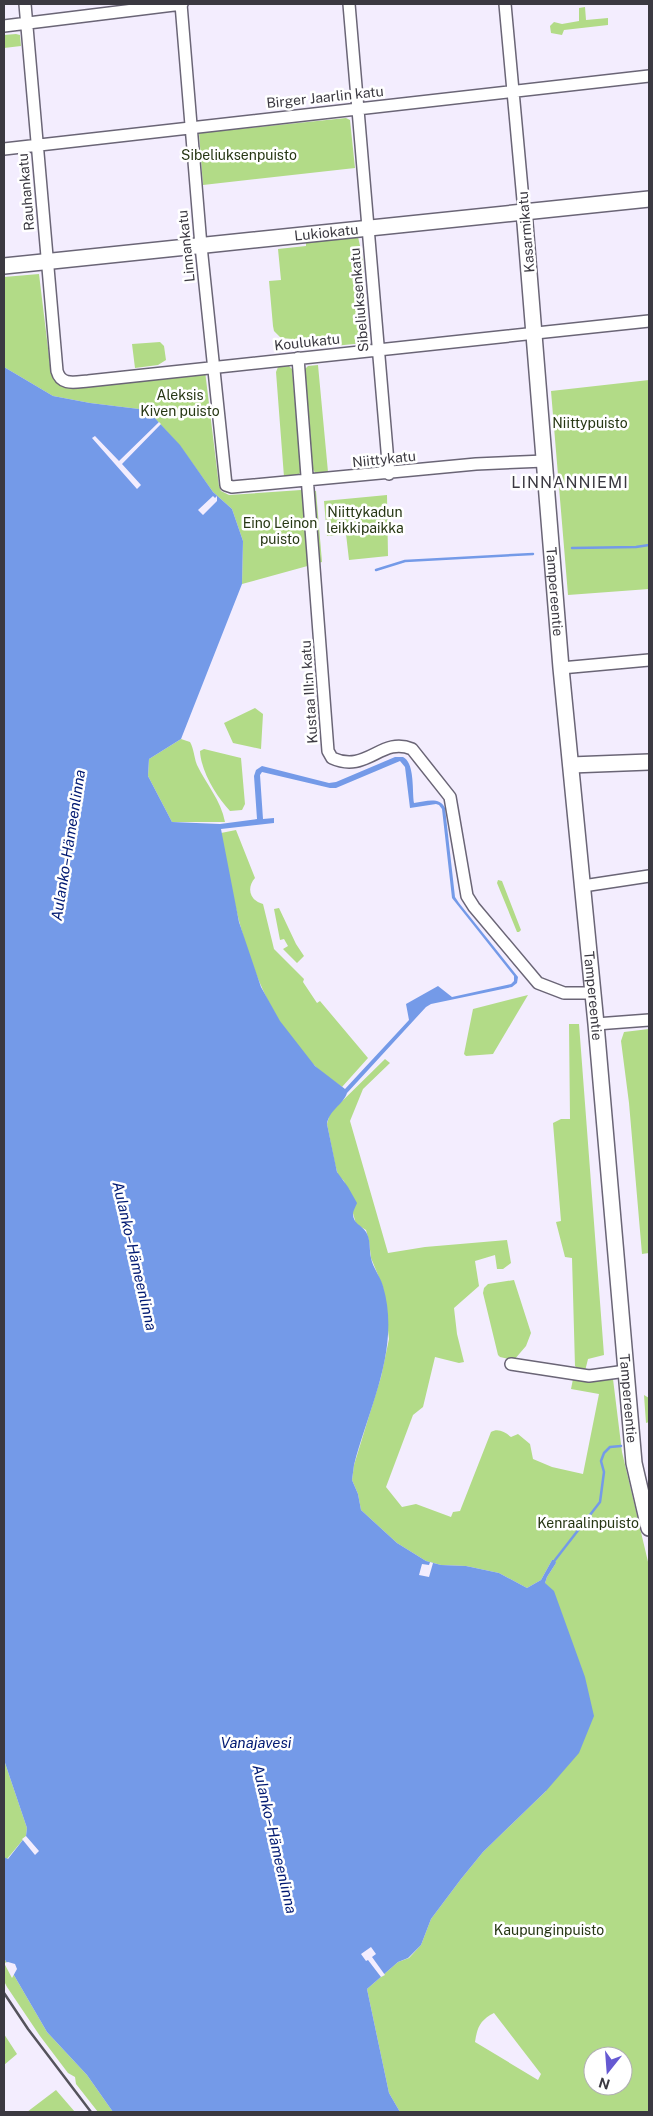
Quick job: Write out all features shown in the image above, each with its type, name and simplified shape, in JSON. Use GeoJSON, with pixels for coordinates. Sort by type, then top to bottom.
{"type":"FeatureCollection","features":[{"type":"Feature","properties":{"kind":"main road","name":"Lukiokatu"},"geometry":{"type":"LineString","coordinates":[[4,266],[649,199]]}},
{"type":"Feature","properties":{"kind":"main road","name":"Kasarmikatu"},"geometry":{"type":"LineString","coordinates":[[524,211],[545,461]]}},
{"type":"Feature","properties":{"kind":"main road","name":"Tampereentie"},"geometry":{"type":"LineString","coordinates":[[545,461],[561,668],[596,1024],[634,1463],[649,1528]]}},
{"type":"Feature","properties":{"kind":"main road"},"geometry":{"type":"LineString","coordinates":[[571,765],[649,762]]}},
{"type":"Feature","properties":{"kind":"street","name":"Rauhankatu"},"geometry":{"type":"LineString","coordinates":[[25,4],[46,261],[58,377]]}},
{"type":"Feature","properties":{"kind":"street"},"geometry":{"type":"LineString","coordinates":[[4,26],[114,8],[181,4]]}},
{"type":"Feature","properties":{"kind":"street","name":"Linnankatu"},"geometry":{"type":"LineString","coordinates":[[181,4],[201,246],[226,484]]}},
{"type":"Feature","properties":{"kind":"street","name":"Sibeliuksenkatu"},"geometry":{"type":"LineString","coordinates":[[349,4],[389,474]]}},
{"type":"Feature","properties":{"kind":"street","name":"Kasarmikatu"},"geometry":{"type":"LineString","coordinates":[[505,4],[524,211]]}},
{"type":"Feature","properties":{"kind":"street","name":"Birger Jaarlin katu"},"geometry":{"type":"LineString","coordinates":[[4,149],[649,76]]}},
{"type":"Feature","properties":{"kind":"street","name":"Koulukatu"},"geometry":{"type":"LineString","coordinates":[[58,377],[63,381],[70,382],[649,321]]}},
{"type":"Feature","properties":{"kind":"street","name":"Kustaa III:n katu"},"geometry":{"type":"LineString","coordinates":[[298,358],[328,751],[332,758],[351,763],[389,748],[404,746],[412,749],[450,797],[467,896],[474,907],[538,983],[564,993],[592,993]]}},
{"type":"Feature","properties":{"kind":"street","name":"Niittykatu"},"geometry":{"type":"LineString","coordinates":[[226,484],[232,488],[476,464],[545,461]]}},
{"type":"Feature","properties":{"kind":"street"},"geometry":{"type":"LineString","coordinates":[[561,668],[649,660]]}},
{"type":"Feature","properties":{"kind":"street"},"geometry":{"type":"LineString","coordinates":[[583,886],[649,876]]}},
{"type":"Feature","properties":{"kind":"street"},"geometry":{"type":"LineString","coordinates":[[596,1024],[649,1020]]}},
{"type":"Feature","properties":{"kind":"street"},"geometry":{"type":"LineString","coordinates":[[511,1364],[589,1376],[626,1371]]}},
{"type":"Feature","properties":{"kind":"green space"},"geometry":{"type":"Polygon","coordinates":[[[585,7],[586,20],[608,18],[608,25],[564,30],[562,35],[551,33],[550,26],[554,22],[562,24],[579,21],[579,8],[585,7]]]}},
{"type":"Feature","properties":{"kind":"green space"},"geometry":{"type":"Polygon","coordinates":[[[4,35],[20,35],[21,46],[4,48],[4,35]]]}},
{"type":"Feature","properties":{"kind":"green space","name":"Sibeliuksenpuisto"},"geometry":{"type":"Polygon","coordinates":[[[346,118],[350,120],[355,168],[203,185],[199,133],[346,118]]]}},
{"type":"Feature","properties":{"kind":"green space"},"geometry":{"type":"Polygon","coordinates":[[[358,237],[363,259],[367,340],[364,343],[294,350],[293,339],[281,338],[274,331],[273,326],[269,281],[281,280],[278,249],[306,246],[306,243],[358,237]]]}},
{"type":"Feature","properties":{"kind":"green space"},"geometry":{"type":"Polygon","coordinates":[[[39,274],[51,373],[56,380],[205,371],[221,491],[229,495],[301,490],[316,491],[322,562],[242,584],[243,541],[232,509],[213,492],[180,446],[151,414],[139,409],[53,396],[4,367],[4,277],[39,274]]]}},
{"type":"Feature","properties":{"kind":"green space"},"geometry":{"type":"Polygon","coordinates":[[[160,342],[164,346],[166,360],[158,365],[135,368],[132,344],[160,342]]]}},
{"type":"Feature","properties":{"kind":"green space"},"geometry":{"type":"Polygon","coordinates":[[[318,365],[328,472],[315,473],[313,469],[305,369],[308,366],[318,365]]]}},
{"type":"Feature","properties":{"kind":"green space"},"geometry":{"type":"Polygon","coordinates":[[[289,366],[292,369],[301,472],[297,476],[284,477],[276,372],[278,367],[289,366]]]}},
{"type":"Feature","properties":{"kind":"green space","name":"Niittypuisto"},"geometry":{"type":"Polygon","coordinates":[[[649,380],[649,589],[568,595],[551,391],[649,380]]]}},
{"type":"Feature","properties":{"kind":"green space","name":"Niittykadun leikkipaikka"},"geometry":{"type":"Polygon","coordinates":[[[387,495],[388,556],[349,560],[346,534],[327,536],[324,501],[387,495]]]}},
{"type":"Feature","properties":{"kind":"green space"},"geometry":{"type":"Polygon","coordinates":[[[255,708],[263,714],[261,749],[233,743],[224,723],[255,708]]]}},
{"type":"Feature","properties":{"kind":"green space"},"geometry":{"type":"Polygon","coordinates":[[[181,739],[190,742],[197,765],[217,799],[225,822],[172,822],[148,776],[149,759],[181,739]]]}},
{"type":"Feature","properties":{"kind":"green space"},"geometry":{"type":"Polygon","coordinates":[[[204,749],[241,758],[245,804],[242,810],[230,811],[215,791],[203,767],[200,751],[204,749]]]}},
{"type":"Feature","properties":{"kind":"green space"},"geometry":{"type":"Polygon","coordinates":[[[236,830],[255,878],[250,890],[251,894],[255,900],[263,904],[274,949],[304,979],[303,982],[317,1003],[320,1001],[368,1058],[342,1087],[318,1069],[294,1042],[276,1016],[262,987],[250,957],[241,926],[221,833],[236,830]]]}},
{"type":"Feature","properties":{"kind":"green space"},"geometry":{"type":"Polygon","coordinates":[[[498,880],[502,881],[521,930],[519,932],[517,932],[497,883],[498,880]]]}},
{"type":"Feature","properties":{"kind":"green space"},"geometry":{"type":"Polygon","coordinates":[[[279,908],[296,944],[304,956],[297,963],[283,949],[288,946],[284,939],[280,940],[274,909],[279,908]]]}},
{"type":"Feature","properties":{"kind":"green space"},"geometry":{"type":"Polygon","coordinates":[[[528,995],[493,1054],[466,1056],[464,1054],[473,1009],[528,995]]]}},
{"type":"Feature","properties":{"kind":"green space"},"geometry":{"type":"Polygon","coordinates":[[[569,1024],[579,1024],[604,1355],[588,1359],[585,1371],[579,1370],[575,1366],[572,1258],[565,1257],[556,1222],[561,1221],[553,1123],[561,1119],[570,1119],[569,1024]]]}},
{"type":"Feature","properties":{"kind":"green space"},"geometry":{"type":"Polygon","coordinates":[[[649,1029],[649,1253],[642,1254],[629,1103],[621,1041],[624,1032],[649,1029]]]}},
{"type":"Feature","properties":{"kind":"green space"},"geometry":{"type":"Polygon","coordinates":[[[385,1059],[390,1063],[363,1089],[350,1121],[388,1253],[425,1247],[507,1240],[511,1263],[503,1269],[497,1269],[495,1255],[475,1261],[479,1286],[454,1308],[457,1334],[464,1362],[459,1363],[435,1357],[423,1407],[413,1415],[386,1487],[402,1507],[416,1504],[451,1517],[453,1512],[460,1511],[491,1432],[496,1430],[511,1437],[518,1434],[530,1444],[533,1459],[552,1467],[583,1474],[599,1394],[571,1389],[573,1379],[613,1379],[622,1452],[649,1566],[649,2112],[400,2112],[389,2093],[367,1989],[398,1962],[409,1958],[421,1945],[431,1919],[461,1879],[483,1852],[546,1791],[545,1583],[556,1563],[552,1560],[541,1580],[527,1588],[499,1573],[466,1566],[441,1565],[426,1561],[397,1543],[361,1510],[358,1494],[352,1480],[354,1465],[381,1377],[389,1339],[383,1287],[371,1258],[366,1230],[356,1224],[344,1181],[338,1175],[327,1124],[330,1113],[385,1059]],[[494,2013],[485,2019],[480,2025],[475,2042],[538,2080],[541,2074],[494,2013]]]}},
{"type":"Feature","properties":{"kind":"green space"},"geometry":{"type":"Polygon","coordinates":[[[514,1280],[531,1333],[526,1346],[514,1360],[498,1355],[483,1293],[484,1288],[488,1284],[514,1280]]]}},
{"type":"Feature","properties":{"kind":"green space"},"geometry":{"type":"Polygon","coordinates":[[[644,1395],[649,1398],[649,1422],[646,1423],[644,1395]]]}},
{"type":"Feature","properties":{"kind":"green space"},"geometry":{"type":"Polygon","coordinates":[[[4,1760],[27,1828],[26,1836],[7,1859],[4,1857],[4,1760]]]}},
{"type":"Feature","properties":{"kind":"green space"},"geometry":{"type":"Polygon","coordinates":[[[4,1958],[47,2032],[87,2075],[113,2112],[98,2112],[76,2084],[75,2077],[68,2073],[40,2036],[4,1981],[4,1958]]]}},
{"type":"Feature","properties":{"kind":"green space"},"geometry":{"type":"Polygon","coordinates":[[[4,2034],[17,2054],[4,2065],[4,2034]]]}},
{"type":"Feature","properties":{"kind":"green space"},"geometry":{"type":"Polygon","coordinates":[[[56,2090],[75,2112],[27,2112],[56,2090]]]}},
{"type":"Feature","properties":{"kind":"water","name":"Vanajavesi"},"geometry":{"type":"Polygon","coordinates":[[[4,367],[53,396],[139,409],[151,414],[180,445],[213,492],[232,509],[243,541],[242,584],[181,739],[149,759],[148,776],[172,822],[220,824],[257,819],[254,776],[256,770],[262,766],[329,783],[336,782],[395,757],[403,757],[410,765],[414,803],[435,801],[442,804],[445,808],[455,897],[518,977],[517,983],[512,987],[431,1004],[426,1007],[347,1093],[328,1119],[327,1124],[337,1172],[357,1203],[353,1217],[368,1235],[370,1255],[383,1286],[388,1309],[386,1355],[375,1399],[354,1465],[352,1480],[358,1494],[361,1510],[397,1543],[426,1561],[441,1565],[466,1566],[499,1573],[527,1588],[541,1580],[552,1560],[555,1560],[556,1563],[545,1583],[554,1591],[585,1677],[594,1716],[579,1753],[546,1791],[483,1852],[431,1919],[421,1945],[408,1958],[398,1962],[367,1989],[389,2093],[400,2112],[113,2112],[87,2075],[47,2032],[4,1958],[4,1857],[8,1859],[26,1836],[27,1828],[4,1760],[4,367]],[[400,761],[336,788],[262,772],[260,775],[263,819],[274,818],[274,823],[221,829],[239,922],[261,987],[280,1021],[315,1066],[345,1089],[409,1020],[406,1004],[438,986],[452,997],[511,984],[514,981],[514,976],[452,898],[442,809],[436,804],[410,808],[405,767],[400,761]]]}},
{"type":"Feature","properties":{"kind":"pier"},"geometry":{"type":"Polygon","coordinates":[[[159,422],[161,424],[122,464],[141,485],[137,489],[92,438],[95,436],[119,461],[159,422]]]}},
{"type":"Feature","properties":{"kind":"pier"},"geometry":{"type":"Polygon","coordinates":[[[213,496],[215,498],[217,496],[217,501],[203,515],[198,510],[213,496]]]}},
{"type":"Feature","properties":{"kind":"pier"},"geometry":{"type":"Polygon","coordinates":[[[430,1562],[433,1563],[429,1577],[419,1575],[422,1564],[429,1565],[430,1562]]]}},
{"type":"Feature","properties":{"kind":"pier"},"geometry":{"type":"Polygon","coordinates":[[[26,1836],[39,1851],[35,1855],[22,1839],[26,1836]]]}},
{"type":"Feature","properties":{"kind":"pier"},"geometry":{"type":"Polygon","coordinates":[[[371,1947],[376,1954],[372,1957],[385,1975],[381,1977],[361,1954],[371,1947]]]}},
{"type":"Feature","properties":{"kind":"pier"},"geometry":{"type":"Polygon","coordinates":[[[4,1963],[15,1964],[17,1969],[12,1978],[4,1963]]]}},
{"type":"Feature","properties":{"kind":"waterway"},"geometry":{"type":"LineString","coordinates":[[572,548],[649,545]]}},
{"type":"Feature","properties":{"kind":"waterway"},"geometry":{"type":"LineString","coordinates":[[376,570],[405,561],[533,554]]}},
{"type":"Feature","properties":{"kind":"waterway"},"geometry":{"type":"LineString","coordinates":[[555,1560],[600,1502],[604,1472],[601,1461],[604,1453],[610,1447],[621,1446]]}},
{"type":"Feature","properties":{"kind":"railway"},"geometry":{"type":"LineString","coordinates":[[4,1993],[28,2029],[91,2112]]}},
{"type":"Feature","properties":{"kind":"district","name":"LINNANNIEMI"},"geometry":{"type":"Point","coordinates":[570,482]}},
{"type":"Feature","properties":{"kind":"park label","name":"Aleksis Kiven puisto"},"geometry":{"type":"Point","coordinates":[180,404]}},
{"type":"Feature","properties":{"kind":"park label","name":"Eino Leinon puisto"},"geometry":{"type":"Point","coordinates":[280,532]}},
{"type":"Feature","properties":{"kind":"park label","name":"Kenraalinpuisto"},"geometry":{"type":"Point","coordinates":[588,1523]}},
{"type":"Feature","properties":{"kind":"park label","name":"Kaupunginpuisto"},"geometry":{"type":"Point","coordinates":[549,1930]}},
{"type":"Feature","properties":{"kind":"water label","name":"Aulanko–Hämeenlinna"},"geometry":{"type":"Point","coordinates":[68,845]}},
{"type":"Feature","properties":{"kind":"water label","name":"Aulanko–Hämeenlinna"},"geometry":{"type":"Point","coordinates":[135,1256]}},
{"type":"Feature","properties":{"kind":"water label","name":"Aulanko–Hämeenlinna"},"geometry":{"type":"Point","coordinates":[275,1839]}}]}
